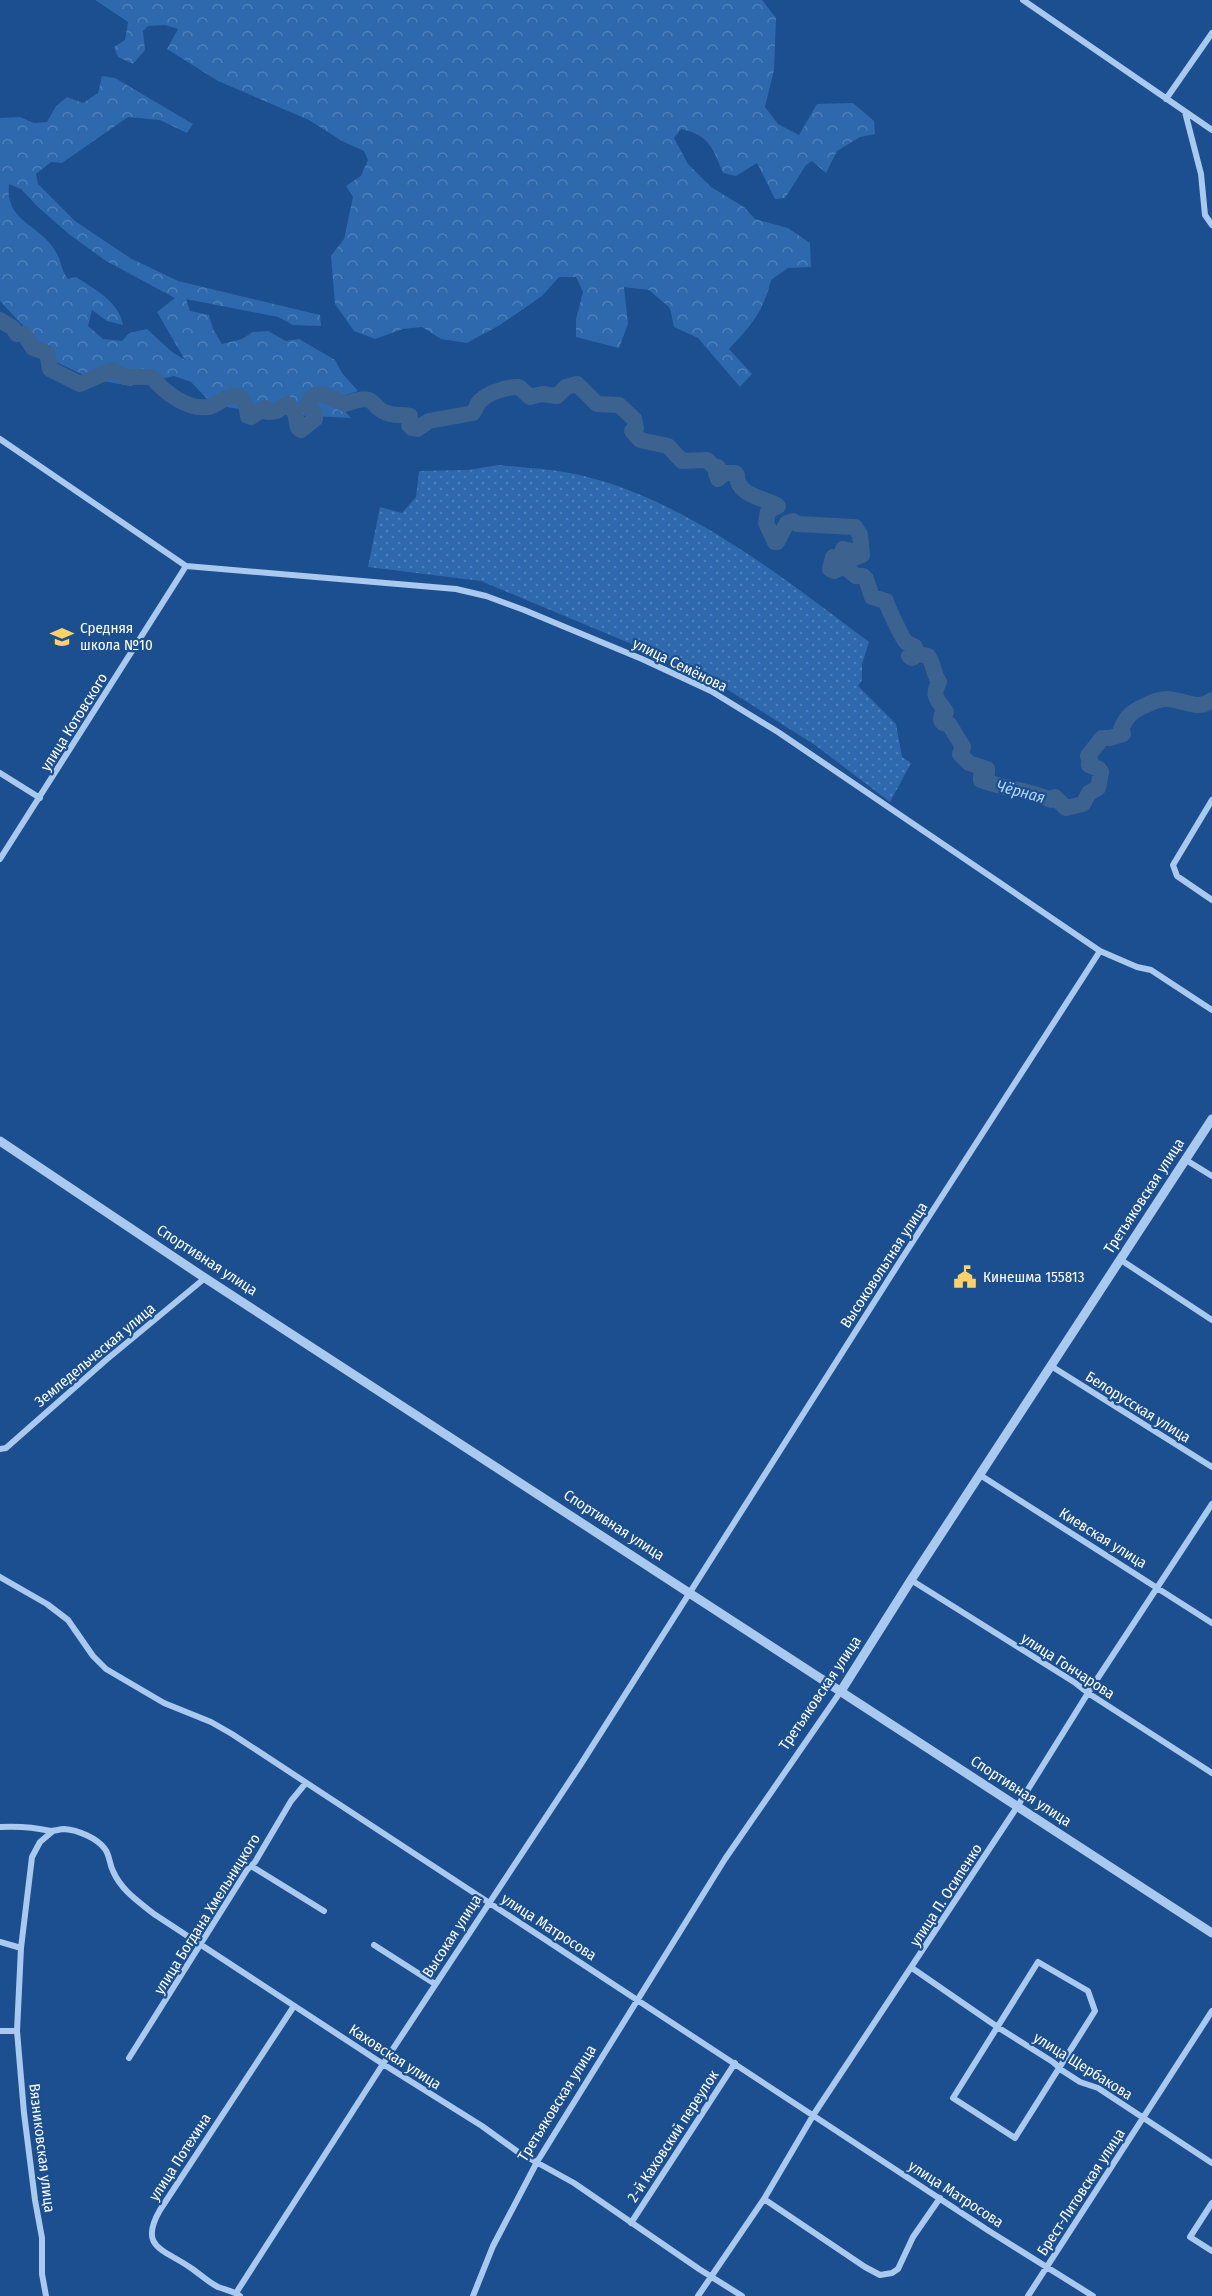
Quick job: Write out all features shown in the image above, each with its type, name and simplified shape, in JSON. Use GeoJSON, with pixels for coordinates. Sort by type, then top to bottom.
{"type":"FeatureCollection","features":[{"type":"Feature","properties":{"kind":"street"},"geometry":{"type":"LineString","coordinates":[[1023,0],[1212,130]]}},
{"type":"Feature","properties":{"kind":"street"},"geometry":{"type":"LineString","coordinates":[[1166,99],[1212,33]]}},
{"type":"Feature","properties":{"kind":"street"},"geometry":{"type":"LineString","coordinates":[[1185,112],[1201,174],[1206,216],[1212,225]]}},
{"type":"Feature","properties":{"kind":"street"},"geometry":{"type":"LineString","coordinates":[[0,439],[186,566]]}},
{"type":"Feature","properties":{"kind":"street","name":"улица Котовского"},"geometry":{"type":"LineString","coordinates":[[0,859],[186,566]]}},
{"type":"Feature","properties":{"kind":"street","name":"улица Семёнова"},"geometry":{"type":"LineString","coordinates":[[186,566],[456,589],[496,599],[642,659],[711,691],[751,715],[1100,951],[1137,967],[1151,970],[1212,1010]]}},
{"type":"Feature","properties":{"kind":"street"},"geometry":{"type":"LineString","coordinates":[[0,773],[40,798]]}},
{"type":"Feature","properties":{"kind":"street"},"geometry":{"type":"LineString","coordinates":[[1212,800],[1173,865],[1177,876],[1212,900]]}},
{"type":"Feature","properties":{"kind":"street","name":"Высоковольтная улица"},"geometry":{"type":"LineString","coordinates":[[689,1592],[1100,951]]}},
{"type":"Feature","properties":{"kind":"street","name":"Третьяковская улица"},"geometry":{"type":"LineString","coordinates":[[473,2296],[494,2246],[537,2162],[724,1859],[841,1691],[1212,1119]]}},
{"type":"Feature","properties":{"kind":"street","name":"Спортивная улица"},"geometry":{"type":"LineString","coordinates":[[0,1141],[206,1278],[1212,1933]]}},
{"type":"Feature","properties":{"kind":"street"},"geometry":{"type":"LineString","coordinates":[[1186,1160],[1212,1176]]}},
{"type":"Feature","properties":{"kind":"street"},"geometry":{"type":"LineString","coordinates":[[1121,1260],[1212,1320]]}},
{"type":"Feature","properties":{"kind":"street","name":"Земледельческая улица"},"geometry":{"type":"LineString","coordinates":[[0,1449],[6,1448],[106,1360],[206,1278]]}},
{"type":"Feature","properties":{"kind":"street","name":"Белорусская улица"},"geometry":{"type":"LineString","coordinates":[[1051,1366],[1212,1467]]}},
{"type":"Feature","properties":{"kind":"street","name":"Киевская улица"},"geometry":{"type":"LineString","coordinates":[[980,1475],[1212,1623]]}},
{"type":"Feature","properties":{"kind":"street","name":"улица П. Осипенко"},"geometry":{"type":"LineString","coordinates":[[698,2296],[764,2199],[814,2114],[912,1968],[1212,1504]]}},
{"type":"Feature","properties":{"kind":"street","name":"улица Матросова"},"geometry":{"type":"LineString","coordinates":[[0,1577],[68,1620],[93,1656],[106,1669],[164,1703],[211,1722],[1093,2296]]}},
{"type":"Feature","properties":{"kind":"street","name":"улица Гончарова"},"geometry":{"type":"LineString","coordinates":[[911,1580],[1074,1682],[1088,1694],[1212,1773]]}},
{"type":"Feature","properties":{"kind":"street","name":"Высокая улица"},"geometry":{"type":"LineString","coordinates":[[238,2294],[383,2064],[581,1764],[689,1592]]}},
{"type":"Feature","properties":{"kind":"street","name":"улица Богдана Хмельницкого"},"geometry":{"type":"LineString","coordinates":[[129,2058],[291,1801],[305,1784]]}},
{"type":"Feature","properties":{"kind":"street","name":"Каховская улица"},"geometry":{"type":"LineString","coordinates":[[0,1827],[40,1827],[52,1831],[64,1829],[79,1832],[97,1841],[110,1857],[112,1869],[120,1884],[154,1914],[383,2064],[574,2183],[742,2296]]}},
{"type":"Feature","properties":{"kind":"street","name":"Вязниковская улица"},"geometry":{"type":"LineString","coordinates":[[46,2296],[42,2274],[42,2238],[28,2146],[17,2031],[21,1948],[32,1857],[40,1842],[52,1831]]}},
{"type":"Feature","properties":{"kind":"street"},"geometry":{"type":"LineString","coordinates":[[251,1866],[324,1911]]}},
{"type":"Feature","properties":{"kind":"street"},"geometry":{"type":"LineString","coordinates":[[0,1942],[21,1948]]}},
{"type":"Feature","properties":{"kind":"street"},"geometry":{"type":"LineString","coordinates":[[374,1945],[435,1984]]}},
{"type":"Feature","properties":{"kind":"street"},"geometry":{"type":"LineString","coordinates":[[1038,1962],[1088,1991],[1095,2011],[1015,2138],[953,2098],[999,2028],[1038,1962]]}},
{"type":"Feature","properties":{"kind":"street","name":"улица Щербакова"},"geometry":{"type":"LineString","coordinates":[[912,1968],[1080,2082],[1098,2088],[1212,2163]]}},
{"type":"Feature","properties":{"kind":"street","name":"улица Потехина"},"geometry":{"type":"LineString","coordinates":[[238,2294],[205,2279],[158,2249],[152,2239],[151,2229],[160,2210],[294,2006]]}},
{"type":"Feature","properties":{"kind":"street","name":"Брест-Литовская улица"},"geometry":{"type":"LineString","coordinates":[[1028,2296],[1212,2011]]}},
{"type":"Feature","properties":{"kind":"street"},"geometry":{"type":"LineString","coordinates":[[0,2031],[17,2031]]}},
{"type":"Feature","properties":{"kind":"street","name":"2-й Каховский переулок"},"geometry":{"type":"LineString","coordinates":[[631,2223],[735,2063]]}},
{"type":"Feature","properties":{"kind":"street"},"geometry":{"type":"LineString","coordinates":[[764,2199],[865,2267],[880,2275],[886,2275],[898,2269],[914,2237],[940,2198]]}},
{"type":"Feature","properties":{"kind":"street"},"geometry":{"type":"LineString","coordinates":[[1212,2203],[1190,2237],[1212,2251]]}},
{"type":"Feature","properties":{"kind":"green space"},"geometry":{"type":"Polygon","coordinates":[[[95,0],[762,0],[776,18],[774,70],[765,107],[778,124],[799,135],[817,104],[853,103],[874,121],[875,134],[860,137],[837,151],[826,173],[812,161],[806,165],[785,198],[775,199],[757,163],[736,176],[723,173],[713,150],[704,139],[681,129],[674,138],[688,164],[711,187],[744,207],[755,219],[788,228],[810,243],[811,267],[788,268],[771,280],[756,318],[729,349],[752,374],[740,387],[698,338],[674,327],[670,308],[649,290],[624,287],[628,324],[619,348],[576,337],[576,319],[583,292],[576,277],[559,277],[542,296],[500,325],[467,343],[441,339],[422,327],[403,329],[375,339],[354,331],[335,304],[331,256],[344,239],[353,197],[346,186],[361,176],[368,160],[364,151],[342,141],[309,120],[218,81],[167,49],[178,29],[165,25],[148,26],[143,31],[145,50],[133,64],[118,57],[114,47],[125,40],[128,22],[95,0]]]}},
{"type":"Feature","properties":{"kind":"green space"},"geometry":{"type":"Polygon","coordinates":[[[102,76],[115,78],[193,124],[187,133],[160,120],[128,117],[62,163],[51,162],[36,174],[38,184],[75,221],[130,258],[178,281],[320,315],[321,326],[293,325],[278,317],[186,299],[190,311],[209,315],[213,329],[222,344],[242,339],[253,332],[268,331],[286,341],[299,339],[335,360],[342,373],[358,391],[334,399],[351,418],[274,414],[213,405],[191,382],[174,376],[130,386],[92,379],[48,358],[27,330],[0,301],[0,118],[20,117],[34,123],[47,122],[56,106],[67,97],[83,103],[98,93],[102,76]],[[9,184],[9,197],[18,216],[51,244],[68,279],[76,277],[105,296],[121,317],[123,325],[107,321],[92,310],[88,326],[103,339],[122,341],[129,333],[147,329],[172,352],[185,360],[157,312],[175,298],[106,261],[70,235],[21,189],[9,184]]]}},
{"type":"Feature","properties":{"kind":"green space"},"geometry":{"type":"Polygon","coordinates":[[[498,465],[552,470],[584,476],[622,488],[660,504],[697,523],[769,568],[869,642],[862,664],[862,680],[858,686],[896,724],[902,757],[911,763],[890,802],[815,745],[703,674],[481,581],[368,567],[380,507],[402,513],[416,497],[419,471],[468,470],[498,465]]]}},
{"type":"Feature","properties":{"kind":"waterway","name":"Чёрная"},"geometry":{"type":"LineString","coordinates":[[0,320],[13,328],[17,334],[24,334],[33,348],[47,353],[50,369],[80,384],[112,370],[125,377],[152,377],[169,394],[192,406],[208,407],[230,396],[237,396],[243,400],[248,416],[251,417],[265,408],[268,412],[277,411],[287,404],[295,413],[298,428],[301,430],[315,419],[315,414],[307,405],[311,399],[320,395],[345,404],[357,400],[369,400],[378,408],[393,415],[410,416],[409,425],[417,429],[429,421],[473,413],[484,397],[504,389],[519,387],[530,397],[542,394],[557,396],[566,387],[577,384],[597,404],[619,405],[634,419],[636,428],[632,431],[640,440],[668,446],[682,461],[707,460],[713,466],[718,467],[716,473],[718,479],[725,473],[735,473],[738,482],[746,492],[778,506],[768,511],[766,523],[775,542],[787,523],[793,521],[797,524],[855,527],[860,535],[862,555],[854,558],[848,550],[843,549],[843,560],[833,557],[830,569],[834,571],[844,566],[856,576],[863,576],[872,597],[886,601],[904,639],[915,647],[909,656],[912,658],[918,654],[928,656],[939,682],[936,698],[946,712],[942,714],[941,720],[949,724],[963,747],[960,754],[969,763],[987,769],[987,773],[981,777],[981,780],[1051,800],[1055,797],[1066,808],[1083,804],[1089,793],[1098,788],[1101,772],[1089,765],[1088,756],[1102,738],[1123,734],[1121,729],[1133,712],[1162,699],[1196,705],[1212,700]]}},
{"type":"Feature","properties":{"kind":"place","name":"Средняя школа №10"},"geometry":{"type":"Point","coordinates":[62,637]}},
{"type":"Feature","properties":{"kind":"place","name":"Кинешма 155813"},"geometry":{"type":"Point","coordinates":[965,1277]}}]}
